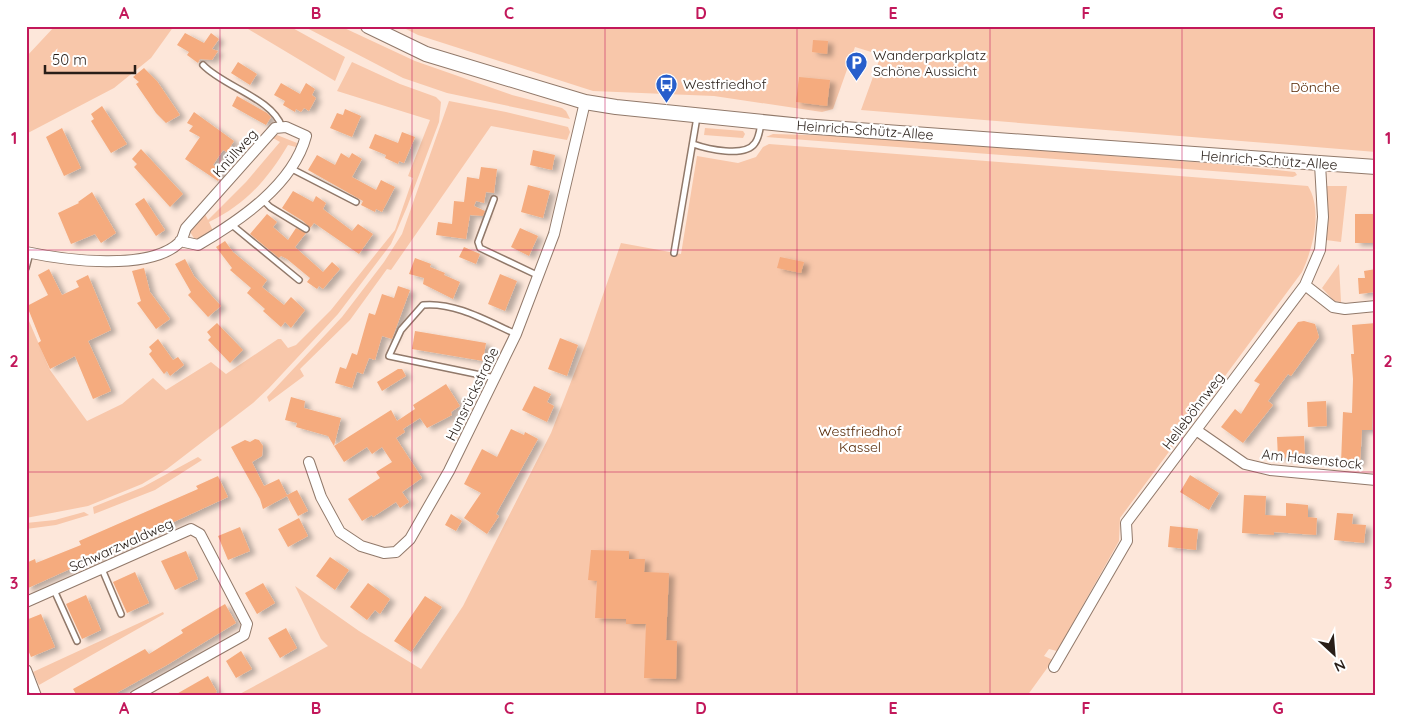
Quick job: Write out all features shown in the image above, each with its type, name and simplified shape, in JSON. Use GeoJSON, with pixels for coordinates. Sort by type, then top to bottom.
{"type":"FeatureCollection","features":[{"type":"Feature","properties":{"kind":"main road","name":"Heinrich-Schütz-Allee"},"geometry":{"type":"LineString","coordinates":[[368,26],[426,54],[585,102],[697,117],[761,123],[1376,167]]}},
{"type":"Feature","properties":{"kind":"street","name":"Hunsrückstraße"},"geometry":{"type":"LineString","coordinates":[[309,462],[321,497],[340,532],[361,546],[384,553],[396,552],[410,539],[440,487],[516,334],[554,234],[585,102]]}},
{"type":"Feature","properties":{"kind":"street"},"geometry":{"type":"LineString","coordinates":[[28,252],[53,258],[94,262],[130,260],[161,252],[180,242],[198,245],[232,225],[263,200],[283,178],[306,136],[282,127]]}},
{"type":"Feature","properties":{"kind":"street","name":"Knüllweg"},"geometry":{"type":"LineString","coordinates":[[180,242],[186,228],[276,128],[282,127]]}},
{"type":"Feature","properties":{"kind":"street","name":"Helleböhnweg"},"geometry":{"type":"LineString","coordinates":[[1054,667],[1126,541],[1126,523],[1305,285],[1320,250],[1323,217],[1320,164]]}},
{"type":"Feature","properties":{"kind":"street"},"geometry":{"type":"LineString","coordinates":[[1305,285],[1333,307],[1345,309],[1376,306]]}},
{"type":"Feature","properties":{"kind":"street","name":"Am Hasenstock"},"geometry":{"type":"LineString","coordinates":[[1196,430],[1245,464],[1270,470],[1376,480]]}},
{"type":"Feature","properties":{"kind":"street","name":"Schwarzwaldweg"},"geometry":{"type":"LineString","coordinates":[[26,602],[191,528],[200,534],[247,624],[244,635],[135,696]]}},
{"type":"Feature","properties":{"kind":"street"},"geometry":{"type":"LineString","coordinates":[[26,670],[36,696]]}},
{"type":"Feature","properties":{"kind":"lane"},"geometry":{"type":"LineString","coordinates":[[203,65],[211,74],[250,96],[279,117],[282,127]]}},
{"type":"Feature","properties":{"kind":"lane"},"geometry":{"type":"LineString","coordinates":[[674,253],[697,117]]}},
{"type":"Feature","properties":{"kind":"lane"},"geometry":{"type":"LineString","coordinates":[[693,144],[708,149],[736,151],[748,149],[756,143],[761,123]]}},
{"type":"Feature","properties":{"kind":"lane"},"geometry":{"type":"LineString","coordinates":[[289,168],[356,202]]}},
{"type":"Feature","properties":{"kind":"lane"},"geometry":{"type":"LineString","coordinates":[[494,199],[478,242],[480,248],[539,276]]}},
{"type":"Feature","properties":{"kind":"lane"},"geometry":{"type":"LineString","coordinates":[[263,200],[270,207],[306,229]]}},
{"type":"Feature","properties":{"kind":"lane"},"geometry":{"type":"LineString","coordinates":[[232,225],[299,280]]}},
{"type":"Feature","properties":{"kind":"lane"},"geometry":{"type":"LineString","coordinates":[[26,268],[28,252]]}},
{"type":"Feature","properties":{"kind":"lane"},"geometry":{"type":"LineString","coordinates":[[495,378],[389,356],[401,330],[423,305],[435,304],[465,312],[516,334]]}},
{"type":"Feature","properties":{"kind":"lane"},"geometry":{"type":"LineString","coordinates":[[102,568],[122,614]]}},
{"type":"Feature","properties":{"kind":"lane"},"geometry":{"type":"LineString","coordinates":[[54,590],[77,641]]}},
{"type":"Feature","properties":{"kind":"green space"},"geometry":{"type":"Polygon","coordinates":[[[55,26],[174,26],[151,58],[114,88],[26,134],[26,57],[55,26]]]}},
{"type":"Feature","properties":{"kind":"green space"},"geometry":{"type":"Polygon","coordinates":[[[243,26],[289,26],[345,57],[335,81],[243,26]]]}},
{"type":"Feature","properties":{"kind":"green space"},"geometry":{"type":"Polygon","coordinates":[[[303,26],[340,26],[415,61],[512,95],[562,108],[570,119],[447,93],[403,78],[303,26]]]}},
{"type":"Feature","properties":{"kind":"green space","name":"Dönche"},"geometry":{"type":"Polygon","coordinates":[[[400,26],[1376,26],[1376,152],[861,110],[881,55],[855,47],[833,109],[822,112],[714,96],[593,91],[418,35],[400,26]]]}},
{"type":"Feature","properties":{"kind":"green space"},"geometry":{"type":"Polygon","coordinates":[[[352,62],[400,84],[436,97],[441,102],[439,122],[391,244],[338,314],[269,388],[253,403],[167,469],[142,484],[88,506],[26,518],[26,314],[50,370],[87,421],[122,404],[153,378],[166,390],[211,362],[226,374],[278,339],[281,339],[288,348],[296,345],[331,310],[395,230],[413,178],[408,176],[430,120],[337,91],[352,62]]]}},
{"type":"Feature","properties":{"kind":"green space"},"geometry":{"type":"Polygon","coordinates":[[[449,101],[568,127],[570,132],[567,140],[491,126],[391,270],[387,269],[350,320],[300,369],[304,376],[269,402],[267,397],[342,317],[384,262],[402,234],[449,101]]]}},
{"type":"Feature","properties":{"kind":"green space"},"geometry":{"type":"Polygon","coordinates":[[[705,128],[743,131],[745,134],[743,138],[704,135],[705,128]]]}},
{"type":"Feature","properties":{"kind":"green space"},"geometry":{"type":"Polygon","coordinates":[[[773,134],[844,136],[1220,164],[1295,172],[1297,175],[1293,177],[766,137],[773,134]]]}},
{"type":"Feature","properties":{"kind":"green space"},"geometry":{"type":"Polygon","coordinates":[[[277,135],[297,143],[296,147],[288,145],[264,180],[234,208],[209,222],[213,231],[195,240],[189,230],[205,214],[208,220],[246,182],[280,142],[273,138],[277,135]]]}},
{"type":"Feature","properties":{"kind":"green space","name":"Westfriedhof Kassel"},"geometry":{"type":"Polygon","coordinates":[[[769,144],[1308,186],[1315,207],[1316,218],[1313,241],[1302,272],[1120,518],[1119,541],[1057,651],[1049,649],[1044,656],[1053,660],[1027,696],[236,696],[328,646],[321,639],[295,586],[359,631],[421,669],[463,606],[551,433],[588,338],[621,243],[681,254],[697,156],[738,163],[756,157],[763,147],[769,144]]]}},
{"type":"Feature","properties":{"kind":"green space"},"geometry":{"type":"Polygon","coordinates":[[[1327,186],[1347,186],[1341,242],[1326,240],[1327,186]]]}},
{"type":"Feature","properties":{"kind":"green space"},"geometry":{"type":"Polygon","coordinates":[[[1339,264],[1341,302],[1334,301],[1322,288],[1339,264]]]}},
{"type":"Feature","properties":{"kind":"green space"},"geometry":{"type":"Polygon","coordinates":[[[198,457],[202,460],[155,490],[94,514],[93,507],[143,487],[198,457]]]}},
{"type":"Feature","properties":{"kind":"green space"},"geometry":{"type":"Polygon","coordinates":[[[84,512],[89,515],[56,525],[26,529],[26,523],[55,520],[84,512]]]}},
{"type":"Feature","properties":{"kind":"green space"},"geometry":{"type":"Polygon","coordinates":[[[163,612],[164,614],[39,685],[33,672],[163,612]]]}},
{"type":"Feature","properties":{"kind":"building"},"geometry":{"type":"Polygon","coordinates":[[[185,33],[204,43],[211,33],[219,39],[212,49],[218,51],[212,60],[200,59],[198,63],[187,55],[189,52],[177,45],[185,33]]]}},
{"type":"Feature","properties":{"kind":"building"},"geometry":{"type":"Polygon","coordinates":[[[813,40],[828,41],[827,54],[812,52],[813,40]]]}},
{"type":"Feature","properties":{"kind":"building"},"geometry":{"type":"Polygon","coordinates":[[[238,62],[257,74],[250,85],[231,73],[238,62]]]}},
{"type":"Feature","properties":{"kind":"building"},"geometry":{"type":"Polygon","coordinates":[[[144,68],[157,81],[180,115],[166,123],[156,113],[136,84],[139,82],[133,77],[144,68]]]}},
{"type":"Feature","properties":{"kind":"building"},"geometry":{"type":"Polygon","coordinates":[[[799,77],[830,80],[827,106],[796,102],[799,77]]]}},
{"type":"Feature","properties":{"kind":"building"},"geometry":{"type":"Polygon","coordinates":[[[281,83],[300,94],[306,83],[315,89],[312,95],[316,98],[309,111],[304,108],[301,112],[296,109],[295,112],[283,105],[285,101],[274,95],[281,83]]]}},
{"type":"Feature","properties":{"kind":"building"},"geometry":{"type":"Polygon","coordinates":[[[237,96],[271,117],[266,125],[232,106],[237,96]]]}},
{"type":"Feature","properties":{"kind":"building"},"geometry":{"type":"Polygon","coordinates":[[[102,106],[127,144],[111,153],[91,121],[94,119],[91,114],[102,106]]]}},
{"type":"Feature","properties":{"kind":"building"},"geometry":{"type":"Polygon","coordinates":[[[345,109],[361,116],[352,137],[330,128],[337,113],[343,115],[345,109]]]}},
{"type":"Feature","properties":{"kind":"building"},"geometry":{"type":"Polygon","coordinates":[[[194,112],[234,141],[227,152],[223,150],[213,165],[223,172],[218,181],[185,159],[200,137],[189,131],[193,126],[187,123],[194,112]]]}},
{"type":"Feature","properties":{"kind":"building"},"geometry":{"type":"Polygon","coordinates":[[[62,128],[81,168],[64,176],[46,137],[62,128]]]}},
{"type":"Feature","properties":{"kind":"building"},"geometry":{"type":"Polygon","coordinates":[[[402,132],[415,137],[404,163],[399,161],[398,164],[385,158],[386,155],[369,148],[375,134],[398,143],[402,132]]]}},
{"type":"Feature","properties":{"kind":"building"},"geometry":{"type":"Polygon","coordinates":[[[141,149],[183,194],[170,207],[134,167],[137,164],[132,159],[141,149]]]}},
{"type":"Feature","properties":{"kind":"building"},"geometry":{"type":"Polygon","coordinates":[[[533,150],[555,155],[552,170],[530,165],[533,150]]]}},
{"type":"Feature","properties":{"kind":"building"},"geometry":{"type":"Polygon","coordinates":[[[341,153],[349,158],[352,153],[362,159],[352,177],[376,190],[381,180],[395,187],[382,212],[376,209],[375,212],[361,205],[363,201],[308,170],[317,155],[335,165],[341,153]]]}},
{"type":"Feature","properties":{"kind":"building"},"geometry":{"type":"Polygon","coordinates":[[[481,167],[497,169],[494,193],[486,192],[484,203],[476,201],[474,206],[485,211],[483,216],[470,215],[466,239],[436,235],[438,222],[452,224],[454,201],[464,202],[467,177],[479,179],[481,167]]]}},
{"type":"Feature","properties":{"kind":"building"},"geometry":{"type":"Polygon","coordinates":[[[528,185],[550,191],[543,218],[521,212],[528,185]]]}},
{"type":"Feature","properties":{"kind":"building"},"geometry":{"type":"Polygon","coordinates":[[[293,191],[313,202],[316,196],[326,203],[323,209],[352,231],[358,224],[373,234],[359,254],[314,223],[310,228],[303,221],[282,208],[293,191]]]}},
{"type":"Feature","properties":{"kind":"building"},"geometry":{"type":"Polygon","coordinates":[[[92,192],[116,233],[101,243],[95,234],[71,244],[58,213],[79,203],[92,192]]]}},
{"type":"Feature","properties":{"kind":"building"},"geometry":{"type":"Polygon","coordinates":[[[144,198],[165,230],[156,236],[135,204],[144,198]]]}},
{"type":"Feature","properties":{"kind":"building"},"geometry":{"type":"Polygon","coordinates":[[[267,214],[277,222],[273,227],[288,240],[296,228],[306,233],[295,247],[323,272],[332,262],[340,269],[323,289],[319,286],[317,289],[307,282],[310,278],[287,259],[281,256],[279,258],[250,234],[267,214]]]}},
{"type":"Feature","properties":{"kind":"building"},"geometry":{"type":"Polygon","coordinates":[[[1355,214],[1376,214],[1376,243],[1355,243],[1355,214]]]}},
{"type":"Feature","properties":{"kind":"building"},"geometry":{"type":"Polygon","coordinates":[[[520,228],[538,236],[529,256],[511,247],[520,228]]]}},
{"type":"Feature","properties":{"kind":"building"},"geometry":{"type":"Polygon","coordinates":[[[225,241],[233,252],[267,280],[262,287],[284,305],[291,297],[305,310],[291,328],[285,322],[281,327],[247,293],[251,288],[230,270],[232,268],[216,247],[225,241]]]}},
{"type":"Feature","properties":{"kind":"building"},"geometry":{"type":"Polygon","coordinates":[[[464,247],[480,254],[476,264],[459,257],[464,247]]]}},
{"type":"Feature","properties":{"kind":"building"},"geometry":{"type":"Polygon","coordinates":[[[780,257],[804,262],[801,273],[777,268],[780,257]]]}},
{"type":"Feature","properties":{"kind":"building"},"geometry":{"type":"Polygon","coordinates":[[[415,258],[431,264],[430,267],[460,282],[453,299],[423,284],[424,278],[409,274],[415,258]]]}},
{"type":"Feature","properties":{"kind":"building"},"geometry":{"type":"Polygon","coordinates":[[[185,259],[194,276],[221,306],[208,317],[188,295],[191,292],[175,264],[185,259]]]}},
{"type":"Feature","properties":{"kind":"building"},"geometry":{"type":"Polygon","coordinates":[[[144,268],[150,292],[170,319],[156,329],[137,303],[141,301],[132,271],[144,268]]]}},
{"type":"Feature","properties":{"kind":"building"},"geometry":{"type":"Polygon","coordinates":[[[49,269],[62,295],[79,287],[76,281],[88,275],[111,330],[88,341],[111,391],[93,399],[75,356],[50,369],[38,343],[41,341],[27,306],[48,295],[38,275],[49,269]]]}},
{"type":"Feature","properties":{"kind":"building"},"geometry":{"type":"Polygon","coordinates":[[[1376,269],[1376,292],[1359,294],[1358,278],[1365,278],[1364,271],[1376,269]]]}},
{"type":"Feature","properties":{"kind":"building"},"geometry":{"type":"Polygon","coordinates":[[[500,274],[517,281],[505,311],[488,304],[500,274]]]}},
{"type":"Feature","properties":{"kind":"building"},"geometry":{"type":"Polygon","coordinates":[[[398,286],[410,290],[392,339],[382,336],[375,360],[369,358],[363,374],[357,372],[352,388],[335,383],[340,367],[346,369],[352,353],[357,355],[369,313],[375,315],[382,294],[394,298],[398,286]]]}},
{"type":"Feature","properties":{"kind":"building"},"geometry":{"type":"Polygon","coordinates":[[[1304,321],[1315,324],[1319,337],[1291,376],[1288,374],[1268,401],[1273,405],[1243,443],[1221,427],[1235,409],[1241,414],[1260,384],[1254,381],[1298,322],[1304,321]]]}},
{"type":"Feature","properties":{"kind":"building"},"geometry":{"type":"Polygon","coordinates":[[[217,323],[243,350],[230,363],[208,340],[211,337],[207,332],[217,323]]]}},
{"type":"Feature","properties":{"kind":"building"},"geometry":{"type":"Polygon","coordinates":[[[1376,323],[1376,408],[1373,408],[1372,430],[1362,430],[1360,464],[1341,463],[1343,412],[1352,413],[1353,379],[1351,354],[1354,354],[1352,325],[1376,323]]]}},
{"type":"Feature","properties":{"kind":"building"},"geometry":{"type":"Polygon","coordinates":[[[415,331],[486,343],[483,361],[412,349],[415,331]]]}},
{"type":"Feature","properties":{"kind":"building"},"geometry":{"type":"Polygon","coordinates":[[[560,338],[578,345],[567,376],[548,369],[560,338]]]}},
{"type":"Feature","properties":{"kind":"building"},"geometry":{"type":"Polygon","coordinates":[[[158,339],[173,360],[178,357],[184,365],[170,376],[167,371],[164,374],[149,354],[152,351],[149,347],[158,339]]]}},
{"type":"Feature","properties":{"kind":"building"},"geometry":{"type":"Polygon","coordinates":[[[398,369],[402,369],[406,376],[382,391],[377,382],[398,369]]]}},
{"type":"Feature","properties":{"kind":"building"},"geometry":{"type":"Polygon","coordinates":[[[446,384],[460,406],[451,412],[452,415],[427,428],[420,418],[403,429],[405,432],[396,438],[422,478],[402,492],[409,502],[400,508],[396,502],[373,517],[372,515],[362,521],[348,499],[380,478],[376,472],[392,462],[382,447],[372,454],[367,447],[344,462],[334,446],[391,410],[397,421],[415,409],[413,405],[446,384]]]}},
{"type":"Feature","properties":{"kind":"building"},"geometry":{"type":"Polygon","coordinates":[[[534,386],[551,394],[547,402],[554,406],[547,422],[522,410],[534,386]]]}},
{"type":"Feature","properties":{"kind":"building"},"geometry":{"type":"Polygon","coordinates":[[[291,397],[305,401],[304,408],[341,418],[334,446],[328,436],[296,427],[297,423],[285,420],[291,397]]]}},
{"type":"Feature","properties":{"kind":"building"},"geometry":{"type":"Polygon","coordinates":[[[1326,401],[1327,426],[1308,427],[1307,402],[1326,401]]]}},
{"type":"Feature","properties":{"kind":"building"},"geometry":{"type":"Polygon","coordinates":[[[511,429],[524,435],[525,432],[538,439],[496,514],[499,516],[487,534],[464,518],[481,493],[464,484],[482,449],[497,457],[511,429]]]}},
{"type":"Feature","properties":{"kind":"building"},"geometry":{"type":"Polygon","coordinates":[[[1304,436],[1305,457],[1278,458],[1277,437],[1304,436]]]}},
{"type":"Feature","properties":{"kind":"building"},"geometry":{"type":"Polygon","coordinates":[[[255,439],[259,440],[263,446],[262,456],[252,462],[264,486],[279,479],[287,495],[297,490],[308,511],[298,516],[287,496],[263,509],[260,499],[231,447],[245,440],[250,442],[255,439]]]}},
{"type":"Feature","properties":{"kind":"building"},"geometry":{"type":"Polygon","coordinates":[[[1190,475],[1219,493],[1209,510],[1180,492],[1190,475]]]}},
{"type":"Feature","properties":{"kind":"building"},"geometry":{"type":"Polygon","coordinates":[[[218,476],[228,497],[87,562],[86,558],[69,565],[70,569],[26,589],[26,563],[35,559],[36,563],[81,545],[79,541],[198,489],[196,486],[218,476]]]}},
{"type":"Feature","properties":{"kind":"building"},"geometry":{"type":"Polygon","coordinates":[[[1244,495],[1266,496],[1265,515],[1286,516],[1286,503],[1308,505],[1308,517],[1317,518],[1316,535],[1274,532],[1274,535],[1242,533],[1244,495]]]}},
{"type":"Feature","properties":{"kind":"building"},"geometry":{"type":"Polygon","coordinates":[[[1337,513],[1353,514],[1352,524],[1366,525],[1364,543],[1334,540],[1337,513]]]}},
{"type":"Feature","properties":{"kind":"building"},"geometry":{"type":"Polygon","coordinates":[[[451,514],[462,521],[456,531],[445,525],[451,514]]]}},
{"type":"Feature","properties":{"kind":"building"},"geometry":{"type":"Polygon","coordinates":[[[299,518],[308,536],[288,547],[278,529],[299,518]]]}},
{"type":"Feature","properties":{"kind":"building"},"geometry":{"type":"Polygon","coordinates":[[[1170,526],[1198,529],[1196,550],[1168,547],[1170,526]]]}},
{"type":"Feature","properties":{"kind":"building"},"geometry":{"type":"Polygon","coordinates":[[[240,527],[250,551],[228,560],[218,536],[240,527]]]}},
{"type":"Feature","properties":{"kind":"building"},"geometry":{"type":"Polygon","coordinates":[[[591,550],[629,551],[629,559],[645,559],[644,572],[669,573],[666,640],[677,641],[676,679],[644,678],[646,624],[626,624],[626,619],[595,618],[597,581],[588,580],[591,550]]]}},
{"type":"Feature","properties":{"kind":"building"},"geometry":{"type":"Polygon","coordinates":[[[186,551],[198,579],[175,590],[161,561],[186,551]]]}},
{"type":"Feature","properties":{"kind":"building"},"geometry":{"type":"Polygon","coordinates":[[[330,557],[349,570],[335,590],[316,576],[330,557]]]}},
{"type":"Feature","properties":{"kind":"building"},"geometry":{"type":"Polygon","coordinates":[[[135,572],[149,603],[127,613],[113,582],[135,572]]]}},
{"type":"Feature","properties":{"kind":"building"},"geometry":{"type":"Polygon","coordinates":[[[263,583],[275,603],[257,614],[245,593],[263,583]]]}},
{"type":"Feature","properties":{"kind":"building"},"geometry":{"type":"Polygon","coordinates":[[[368,583],[390,599],[380,614],[375,610],[367,620],[350,607],[368,583]]]}},
{"type":"Feature","properties":{"kind":"building"},"geometry":{"type":"Polygon","coordinates":[[[86,595],[101,630],[82,639],[66,604],[86,595]]]}},
{"type":"Feature","properties":{"kind":"building"},"geometry":{"type":"Polygon","coordinates":[[[425,596],[442,607],[411,652],[394,641],[425,596]]]}},
{"type":"Feature","properties":{"kind":"building"},"geometry":{"type":"Polygon","coordinates":[[[225,604],[236,623],[111,696],[77,696],[73,689],[145,649],[149,654],[183,633],[181,630],[225,604]]]}},
{"type":"Feature","properties":{"kind":"building"},"geometry":{"type":"Polygon","coordinates":[[[41,614],[55,647],[31,657],[26,645],[26,620],[41,614]]]}},
{"type":"Feature","properties":{"kind":"building"},"geometry":{"type":"Polygon","coordinates":[[[286,628],[297,648],[280,658],[268,638],[286,628]]]}},
{"type":"Feature","properties":{"kind":"building"},"geometry":{"type":"Polygon","coordinates":[[[241,651],[252,669],[236,678],[226,661],[241,651]]]}},
{"type":"Feature","properties":{"kind":"building"},"geometry":{"type":"Polygon","coordinates":[[[208,676],[217,692],[210,696],[173,696],[208,676]]]}},
{"type":"Feature","properties":{"kind":"place","name":"Wanderparkplatz Schöne Aussicht"},"geometry":{"type":"Point","coordinates":[857,82]}},
{"type":"Feature","properties":{"kind":"place","name":"Westfriedhof"},"geometry":{"type":"Point","coordinates":[667,103]}}]}
